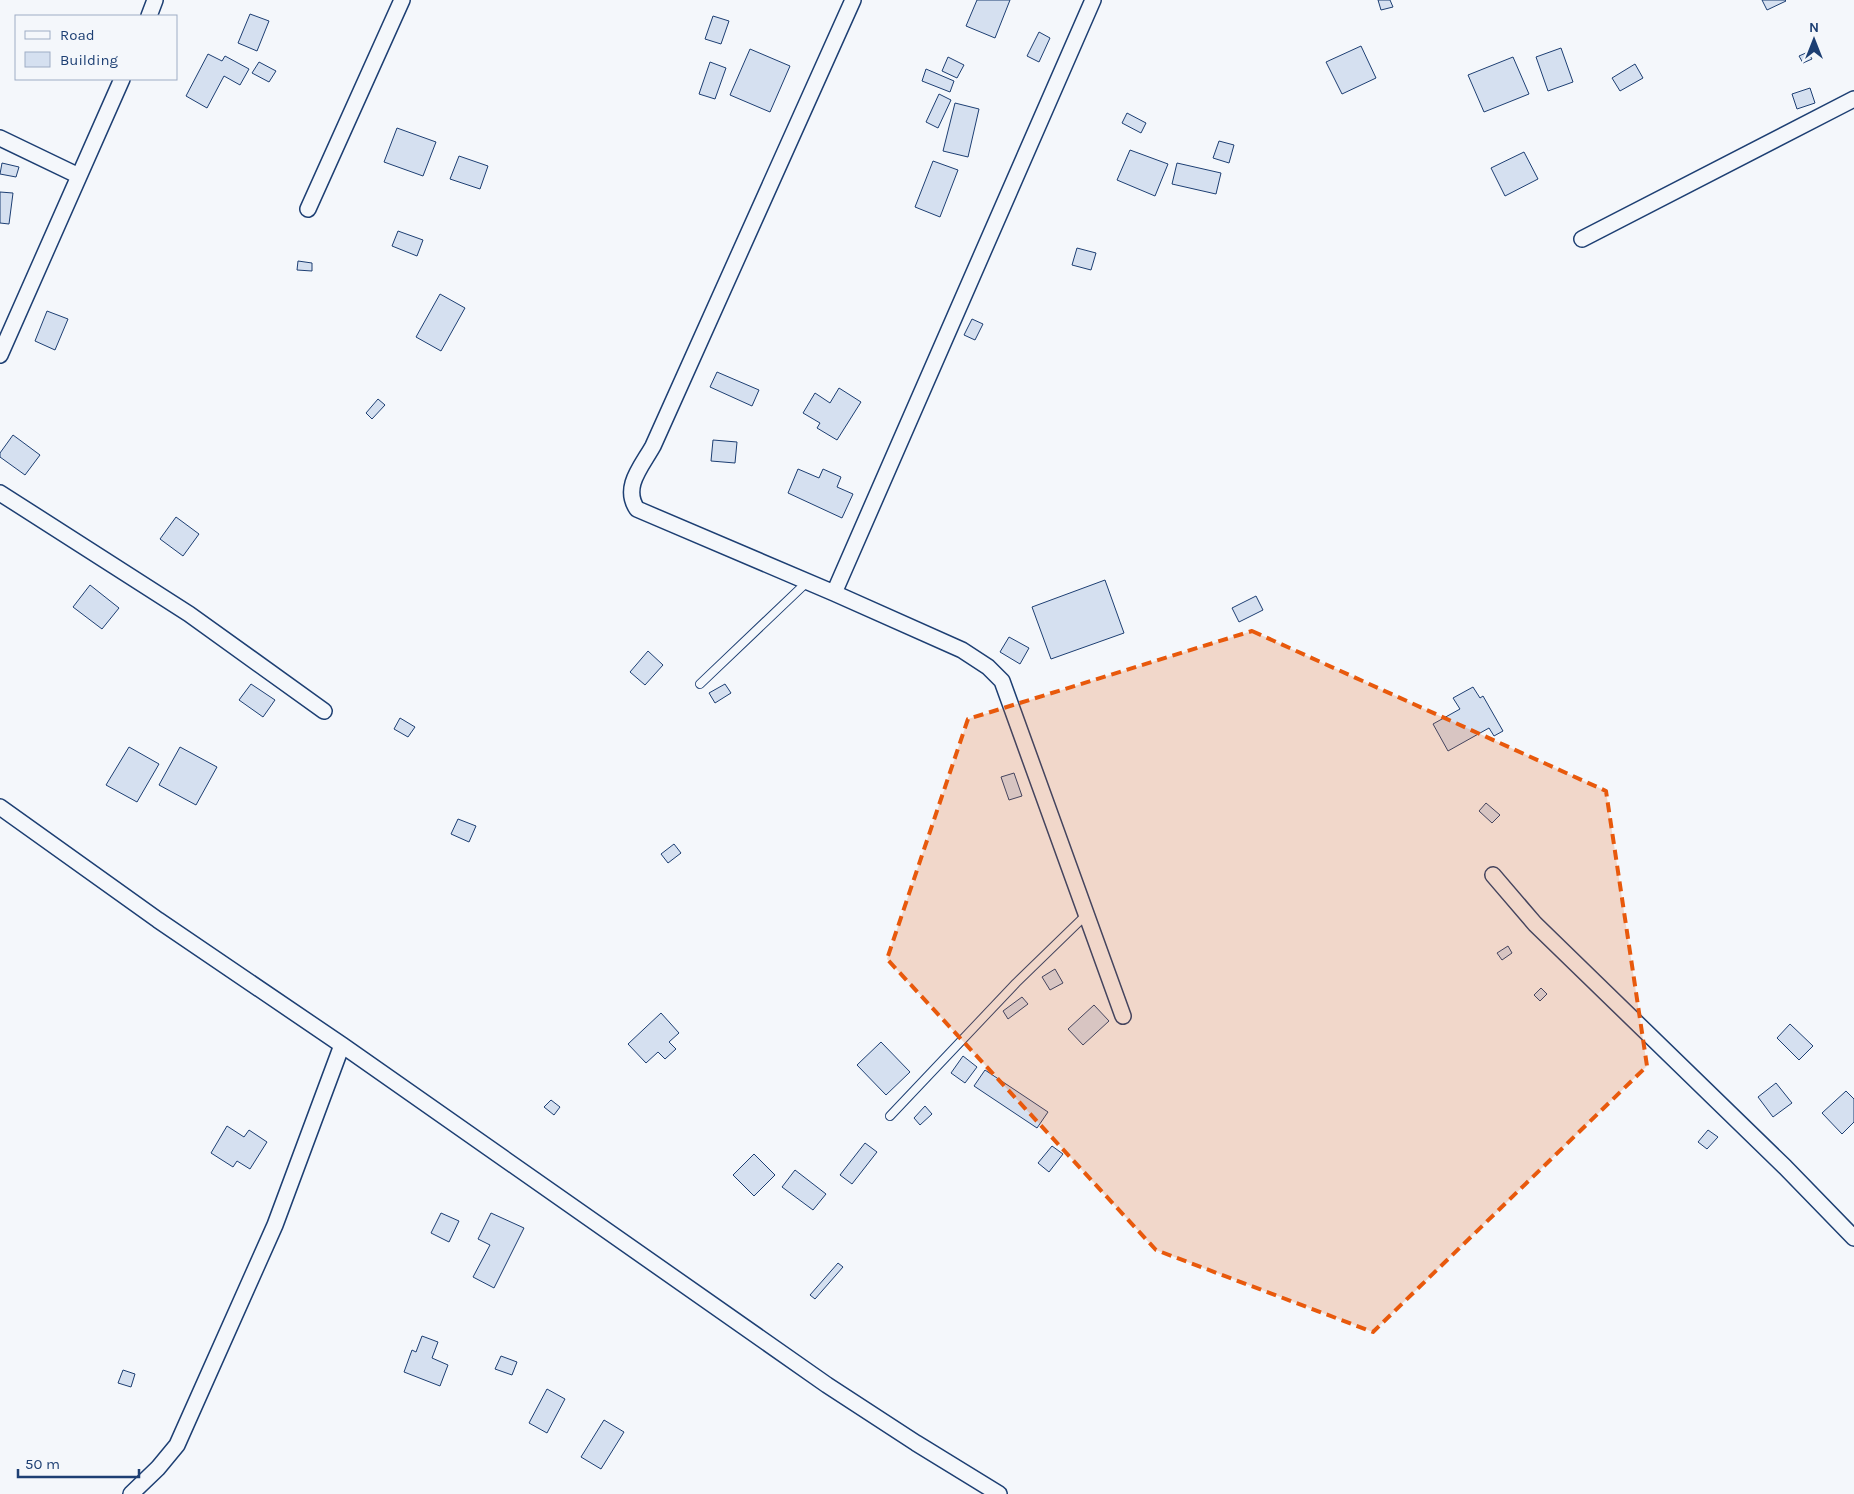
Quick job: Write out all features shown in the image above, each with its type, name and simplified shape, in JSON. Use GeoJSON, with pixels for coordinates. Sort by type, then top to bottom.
{"type":"FeatureCollection","features":[{"type":"Feature","properties":{"kind":"street"},"geometry":{"type":"LineString","coordinates":[[148,15],[155,0]]}},
{"type":"Feature","properties":{"kind":"street"},"geometry":{"type":"LineString","coordinates":[[308,209],[402,0]]}},
{"type":"Feature","properties":{"kind":"street"},"geometry":{"type":"LineString","coordinates":[[853,0],[657,437],[631,485],[632,502],[638,510],[806,583],[834,593],[962,650],[988,667],[1002,681],[1123,1016]]}},
{"type":"Feature","properties":{"kind":"street"},"geometry":{"type":"LineString","coordinates":[[834,593],[1093,0]]}},
{"type":"Feature","properties":{"kind":"street"},"geometry":{"type":"LineString","coordinates":[[0,355],[122,80]]}},
{"type":"Feature","properties":{"kind":"street"},"geometry":{"type":"LineString","coordinates":[[1582,239],[1854,99]]}},
{"type":"Feature","properties":{"kind":"street"},"geometry":{"type":"LineString","coordinates":[[0,138],[79,176]]}},
{"type":"Feature","properties":{"kind":"street"},"geometry":{"type":"LineString","coordinates":[[0,493],[189,614],[324,711]]}},
{"type":"Feature","properties":{"kind":"street"},"geometry":{"type":"LineString","coordinates":[[0,808],[158,920],[342,1045],[827,1384],[916,1443],[999,1494]]}},
{"type":"Feature","properties":{"kind":"street"},"geometry":{"type":"LineString","coordinates":[[1493,875],[1535,924],[1785,1167],[1854,1238]]}},
{"type":"Feature","properties":{"kind":"street"},"geometry":{"type":"LineString","coordinates":[[131,1494],[158,1468],[177,1445],[275,1225],[342,1045]]}},
{"type":"Feature","properties":{"kind":"lane"},"geometry":{"type":"LineString","coordinates":[[700,684],[806,583]]}},
{"type":"Feature","properties":{"kind":"lane"},"geometry":{"type":"LineString","coordinates":[[890,1116],[1016,983],[1086,915]]}},
{"type":"Feature","properties":{"kind":"highlighted area"},"geometry":{"type":"Polygon","coordinates":[[[1252,631],[1606,791],[1647,1066],[1373,1332],[1156,1250],[887,959],[968,719],[1252,631]]]}},
{"type":"Feature","properties":{"kind":"building"},"geometry":{"type":"Polygon","coordinates":[[[977,0],[1010,0],[995,38],[966,26],[977,0]]]}},
{"type":"Feature","properties":{"kind":"building"},"geometry":{"type":"Polygon","coordinates":[[[1378,0],[1390,0],[1393,7],[1381,10],[1378,0]]]}},
{"type":"Feature","properties":{"kind":"building"},"geometry":{"type":"Polygon","coordinates":[[[1762,0],[1785,0],[1786,1],[1767,10],[1762,0]]]}},
{"type":"Feature","properties":{"kind":"building"},"geometry":{"type":"Polygon","coordinates":[[[250,14],[269,21],[257,51],[238,43],[250,14]]]}},
{"type":"Feature","properties":{"kind":"building"},"geometry":{"type":"Polygon","coordinates":[[[713,16],[729,21],[721,44],[705,39],[713,16]]]}},
{"type":"Feature","properties":{"kind":"building"},"geometry":{"type":"Polygon","coordinates":[[[1039,32],[1050,38],[1039,62],[1027,56],[1039,32]]]}},
{"type":"Feature","properties":{"kind":"building"},"geometry":{"type":"Polygon","coordinates":[[[1361,46],[1376,78],[1342,94],[1326,62],[1361,46]]]}},
{"type":"Feature","properties":{"kind":"building"},"geometry":{"type":"Polygon","coordinates":[[[1561,48],[1573,82],[1548,91],[1536,57],[1561,48]]]}},
{"type":"Feature","properties":{"kind":"building"},"geometry":{"type":"Polygon","coordinates":[[[750,49],[790,66],[770,112],[730,95],[750,49]]]}},
{"type":"Feature","properties":{"kind":"building"},"geometry":{"type":"Polygon","coordinates":[[[1808,52],[1812,59],[1803,63],[1799,56],[1808,52]]]}},
{"type":"Feature","properties":{"kind":"building"},"geometry":{"type":"Polygon","coordinates":[[[208,54],[222,61],[225,56],[249,69],[240,85],[224,76],[207,108],[186,96],[208,54]]]}},
{"type":"Feature","properties":{"kind":"building"},"geometry":{"type":"Polygon","coordinates":[[[948,57],[964,65],[957,78],[942,71],[948,57]]]}},
{"type":"Feature","properties":{"kind":"building"},"geometry":{"type":"Polygon","coordinates":[[[1513,57],[1529,94],[1484,112],[1468,75],[1513,57]]]}},
{"type":"Feature","properties":{"kind":"building"},"geometry":{"type":"Polygon","coordinates":[[[259,62],[276,71],[269,82],[252,73],[259,62]]]}},
{"type":"Feature","properties":{"kind":"building"},"geometry":{"type":"Polygon","coordinates":[[[710,62],[726,68],[715,99],[699,94],[710,62]]]}},
{"type":"Feature","properties":{"kind":"building"},"geometry":{"type":"Polygon","coordinates":[[[1635,64],[1643,78],[1620,91],[1612,78],[1635,64]]]}},
{"type":"Feature","properties":{"kind":"building"},"geometry":{"type":"Polygon","coordinates":[[[926,69],[954,81],[950,92],[922,81],[926,69]]]}},
{"type":"Feature","properties":{"kind":"building"},"geometry":{"type":"Polygon","coordinates":[[[1810,88],[1815,103],[1797,109],[1792,94],[1810,88]]]}},
{"type":"Feature","properties":{"kind":"building"},"geometry":{"type":"Polygon","coordinates":[[[939,94],[951,100],[938,128],[926,122],[939,94]]]}},
{"type":"Feature","properties":{"kind":"building"},"geometry":{"type":"Polygon","coordinates":[[[955,103],[979,109],[968,157],[943,151],[955,103]]]}},
{"type":"Feature","properties":{"kind":"building"},"geometry":{"type":"Polygon","coordinates":[[[1127,113],[1146,123],[1141,133],[1122,123],[1127,113]]]}},
{"type":"Feature","properties":{"kind":"building"},"geometry":{"type":"Polygon","coordinates":[[[397,128],[436,142],[423,176],[384,162],[397,128]]]}},
{"type":"Feature","properties":{"kind":"building"},"geometry":{"type":"Polygon","coordinates":[[[1219,141],[1234,145],[1229,163],[1213,158],[1219,141]]]}},
{"type":"Feature","properties":{"kind":"building"},"geometry":{"type":"Polygon","coordinates":[[[1130,150],[1168,164],[1155,196],[1117,180],[1130,150]]]}},
{"type":"Feature","properties":{"kind":"building"},"geometry":{"type":"Polygon","coordinates":[[[1524,152],[1538,179],[1505,196],[1491,168],[1524,152]]]}},
{"type":"Feature","properties":{"kind":"building"},"geometry":{"type":"Polygon","coordinates":[[[459,156],[488,166],[480,189],[450,179],[459,156]]]}},
{"type":"Feature","properties":{"kind":"building"},"geometry":{"type":"Polygon","coordinates":[[[933,161],[958,170],[940,217],[915,207],[933,161]]]}},
{"type":"Feature","properties":{"kind":"building"},"geometry":{"type":"Polygon","coordinates":[[[2,163],[19,167],[16,177],[0,174],[2,163]]]}},
{"type":"Feature","properties":{"kind":"building"},"geometry":{"type":"Polygon","coordinates":[[[1177,163],[1221,173],[1216,194],[1172,184],[1177,163]]]}},
{"type":"Feature","properties":{"kind":"building"},"geometry":{"type":"Polygon","coordinates":[[[0,192],[13,193],[9,224],[0,223],[0,192]]]}},
{"type":"Feature","properties":{"kind":"building"},"geometry":{"type":"Polygon","coordinates":[[[398,231],[423,240],[417,256],[392,246],[398,231]]]}},
{"type":"Feature","properties":{"kind":"building"},"geometry":{"type":"Polygon","coordinates":[[[1077,248],[1096,253],[1091,270],[1072,265],[1077,248]]]}},
{"type":"Feature","properties":{"kind":"building"},"geometry":{"type":"Polygon","coordinates":[[[298,261],[312,263],[312,271],[297,270],[298,261]]]}},
{"type":"Feature","properties":{"kind":"building"},"geometry":{"type":"Polygon","coordinates":[[[440,294],[465,308],[441,351],[416,337],[440,294]]]}},
{"type":"Feature","properties":{"kind":"building"},"geometry":{"type":"Polygon","coordinates":[[[47,311],[68,319],[55,350],[35,341],[47,311]]]}},
{"type":"Feature","properties":{"kind":"building"},"geometry":{"type":"Polygon","coordinates":[[[972,319],[983,324],[975,340],[964,335],[972,319]]]}},
{"type":"Feature","properties":{"kind":"building"},"geometry":{"type":"Polygon","coordinates":[[[717,372],[759,390],[752,406],[710,387],[717,372]]]}},
{"type":"Feature","properties":{"kind":"building"},"geometry":{"type":"Polygon","coordinates":[[[839,388],[861,402],[837,440],[817,428],[820,423],[803,413],[815,393],[830,403],[839,388]]]}},
{"type":"Feature","properties":{"kind":"building"},"geometry":{"type":"Polygon","coordinates":[[[378,399],[385,405],[372,419],[366,413],[378,399]]]}},
{"type":"Feature","properties":{"kind":"building"},"geometry":{"type":"Polygon","coordinates":[[[13,435],[40,455],[25,475],[0,457],[0,453],[13,435]]]}},
{"type":"Feature","properties":{"kind":"building"},"geometry":{"type":"Polygon","coordinates":[[[713,440],[737,442],[735,463],[711,461],[713,440]]]}},
{"type":"Feature","properties":{"kind":"building"},"geometry":{"type":"Polygon","coordinates":[[[798,469],[819,478],[823,469],[841,477],[837,487],[853,494],[842,518],[788,493],[798,469]]]}},
{"type":"Feature","properties":{"kind":"building"},"geometry":{"type":"Polygon","coordinates":[[[176,517],[199,534],[183,556],[160,539],[176,517]]]}},
{"type":"Feature","properties":{"kind":"building"},"geometry":{"type":"Polygon","coordinates":[[[1105,580],[1124,633],[1051,659],[1032,607],[1105,580]]]}},
{"type":"Feature","properties":{"kind":"building"},"geometry":{"type":"Polygon","coordinates":[[[90,585],[119,608],[102,629],[73,607],[90,585]]]}},
{"type":"Feature","properties":{"kind":"building"},"geometry":{"type":"Polygon","coordinates":[[[1256,596],[1263,610],[1239,622],[1232,608],[1256,596]]]}},
{"type":"Feature","properties":{"kind":"building"},"geometry":{"type":"Polygon","coordinates":[[[1009,637],[1029,648],[1020,664],[1000,652],[1009,637]]]}},
{"type":"Feature","properties":{"kind":"building"},"geometry":{"type":"Polygon","coordinates":[[[648,651],[663,665],[645,685],[630,672],[648,651]]]}},
{"type":"Feature","properties":{"kind":"building"},"geometry":{"type":"Polygon","coordinates":[[[251,684],[275,700],[263,717],[239,700],[251,684]]]}},
{"type":"Feature","properties":{"kind":"building"},"geometry":{"type":"Polygon","coordinates":[[[725,684],[731,693],[715,703],[709,693],[725,684]]]}},
{"type":"Feature","properties":{"kind":"building"},"geometry":{"type":"Polygon","coordinates":[[[1473,687],[1480,698],[1483,696],[1503,731],[1494,736],[1489,728],[1448,751],[1433,724],[1460,709],[1453,698],[1473,687]]]}},
{"type":"Feature","properties":{"kind":"building"},"geometry":{"type":"Polygon","coordinates":[[[400,718],[415,727],[408,737],[394,729],[400,718]]]}},
{"type":"Feature","properties":{"kind":"building"},"geometry":{"type":"Polygon","coordinates":[[[129,747],[159,764],[137,802],[106,785],[129,747]]]}},
{"type":"Feature","properties":{"kind":"building"},"geometry":{"type":"Polygon","coordinates":[[[180,747],[217,767],[196,805],[159,785],[180,747]]]}},
{"type":"Feature","properties":{"kind":"building"},"geometry":{"type":"Polygon","coordinates":[[[1014,773],[1022,796],[1009,800],[1001,777],[1014,773]]]}},
{"type":"Feature","properties":{"kind":"building"},"geometry":{"type":"Polygon","coordinates":[[[1486,803],[1500,815],[1492,823],[1479,811],[1486,803]]]}},
{"type":"Feature","properties":{"kind":"building"},"geometry":{"type":"Polygon","coordinates":[[[458,819],[476,826],[469,842],[451,834],[458,819]]]}},
{"type":"Feature","properties":{"kind":"building"},"geometry":{"type":"Polygon","coordinates":[[[674,844],[681,853],[668,863],[661,854],[674,844]]]}},
{"type":"Feature","properties":{"kind":"building"},"geometry":{"type":"Polygon","coordinates":[[[1508,946],[1512,953],[1502,960],[1497,953],[1508,946]]]}},
{"type":"Feature","properties":{"kind":"building"},"geometry":{"type":"Polygon","coordinates":[[[1055,969],[1063,983],[1050,990],[1042,977],[1055,969]]]}},
{"type":"Feature","properties":{"kind":"building"},"geometry":{"type":"Polygon","coordinates":[[[1541,988],[1547,994],[1540,1001],[1534,995],[1541,988]]]}},
{"type":"Feature","properties":{"kind":"building"},"geometry":{"type":"Polygon","coordinates":[[[1022,997],[1028,1004],[1008,1019],[1003,1011],[1022,997]]]}},
{"type":"Feature","properties":{"kind":"building"},"geometry":{"type":"Polygon","coordinates":[[[1094,1005],[1109,1021],[1083,1045],[1068,1029],[1094,1005]]]}},
{"type":"Feature","properties":{"kind":"building"},"geometry":{"type":"Polygon","coordinates":[[[661,1013],[679,1033],[669,1042],[676,1049],[665,1059],[658,1052],[646,1063],[628,1044],[661,1013]]]}},
{"type":"Feature","properties":{"kind":"building"},"geometry":{"type":"Polygon","coordinates":[[[1790,1024],[1813,1046],[1799,1060],[1777,1038],[1790,1024]]]}},
{"type":"Feature","properties":{"kind":"building"},"geometry":{"type":"Polygon","coordinates":[[[881,1042],[910,1072],[886,1095],[857,1065],[881,1042]]]}},
{"type":"Feature","properties":{"kind":"building"},"geometry":{"type":"Polygon","coordinates":[[[963,1056],[977,1067],[965,1083],[951,1073],[963,1056]]]}},
{"type":"Feature","properties":{"kind":"building"},"geometry":{"type":"Polygon","coordinates":[[[985,1070],[1048,1112],[1037,1128],[974,1086],[985,1070]]]}},
{"type":"Feature","properties":{"kind":"building"},"geometry":{"type":"Polygon","coordinates":[[[1776,1083],[1792,1103],[1773,1117],[1758,1097],[1776,1083]]]}},
{"type":"Feature","properties":{"kind":"building"},"geometry":{"type":"Polygon","coordinates":[[[1846,1091],[1854,1099],[1854,1122],[1842,1134],[1822,1113],[1846,1091]]]}},
{"type":"Feature","properties":{"kind":"building"},"geometry":{"type":"Polygon","coordinates":[[[551,1100],[560,1107],[554,1115],[544,1107],[551,1100]]]}},
{"type":"Feature","properties":{"kind":"building"},"geometry":{"type":"Polygon","coordinates":[[[925,1106],[932,1114],[920,1125],[914,1118],[925,1106]]]}},
{"type":"Feature","properties":{"kind":"building"},"geometry":{"type":"Polygon","coordinates":[[[227,1126],[244,1137],[249,1130],[267,1142],[250,1169],[237,1161],[233,1167],[211,1153],[227,1126]]]}},
{"type":"Feature","properties":{"kind":"building"},"geometry":{"type":"Polygon","coordinates":[[[1708,1130],[1718,1137],[1707,1149],[1698,1142],[1708,1130]]]}},
{"type":"Feature","properties":{"kind":"building"},"geometry":{"type":"Polygon","coordinates":[[[865,1143],[877,1152],[852,1184],[840,1175],[865,1143]]]}},
{"type":"Feature","properties":{"kind":"building"},"geometry":{"type":"Polygon","coordinates":[[[1052,1146],[1063,1154],[1049,1172],[1038,1163],[1052,1146]]]}},
{"type":"Feature","properties":{"kind":"building"},"geometry":{"type":"Polygon","coordinates":[[[754,1154],[775,1175],[754,1196],[733,1175],[754,1154]]]}},
{"type":"Feature","properties":{"kind":"building"},"geometry":{"type":"Polygon","coordinates":[[[795,1170],[826,1194],[813,1210],[782,1187],[795,1170]]]}},
{"type":"Feature","properties":{"kind":"building"},"geometry":{"type":"Polygon","coordinates":[[[441,1213],[459,1221],[449,1242],[431,1233],[441,1213]]]}},
{"type":"Feature","properties":{"kind":"building"},"geometry":{"type":"Polygon","coordinates":[[[491,1213],[524,1228],[494,1288],[473,1277],[490,1245],[478,1239],[491,1213]]]}},
{"type":"Feature","properties":{"kind":"building"},"geometry":{"type":"Polygon","coordinates":[[[838,1263],[843,1267],[815,1299],[810,1295],[838,1263]]]}},
{"type":"Feature","properties":{"kind":"building"},"geometry":{"type":"Polygon","coordinates":[[[422,1336],[438,1342],[432,1358],[448,1365],[440,1386],[404,1372],[412,1350],[416,1352],[422,1336]]]}},
{"type":"Feature","properties":{"kind":"building"},"geometry":{"type":"Polygon","coordinates":[[[501,1356],[517,1362],[512,1375],[495,1369],[501,1356]]]}},
{"type":"Feature","properties":{"kind":"building"},"geometry":{"type":"Polygon","coordinates":[[[123,1370],[135,1374],[131,1387],[118,1383],[123,1370]]]}},
{"type":"Feature","properties":{"kind":"building"},"geometry":{"type":"Polygon","coordinates":[[[547,1389],[565,1399],[547,1433],[529,1423],[547,1389]]]}},
{"type":"Feature","properties":{"kind":"building"},"geometry":{"type":"Polygon","coordinates":[[[604,1420],[624,1432],[601,1469],[581,1457],[604,1420]]]}}]}
